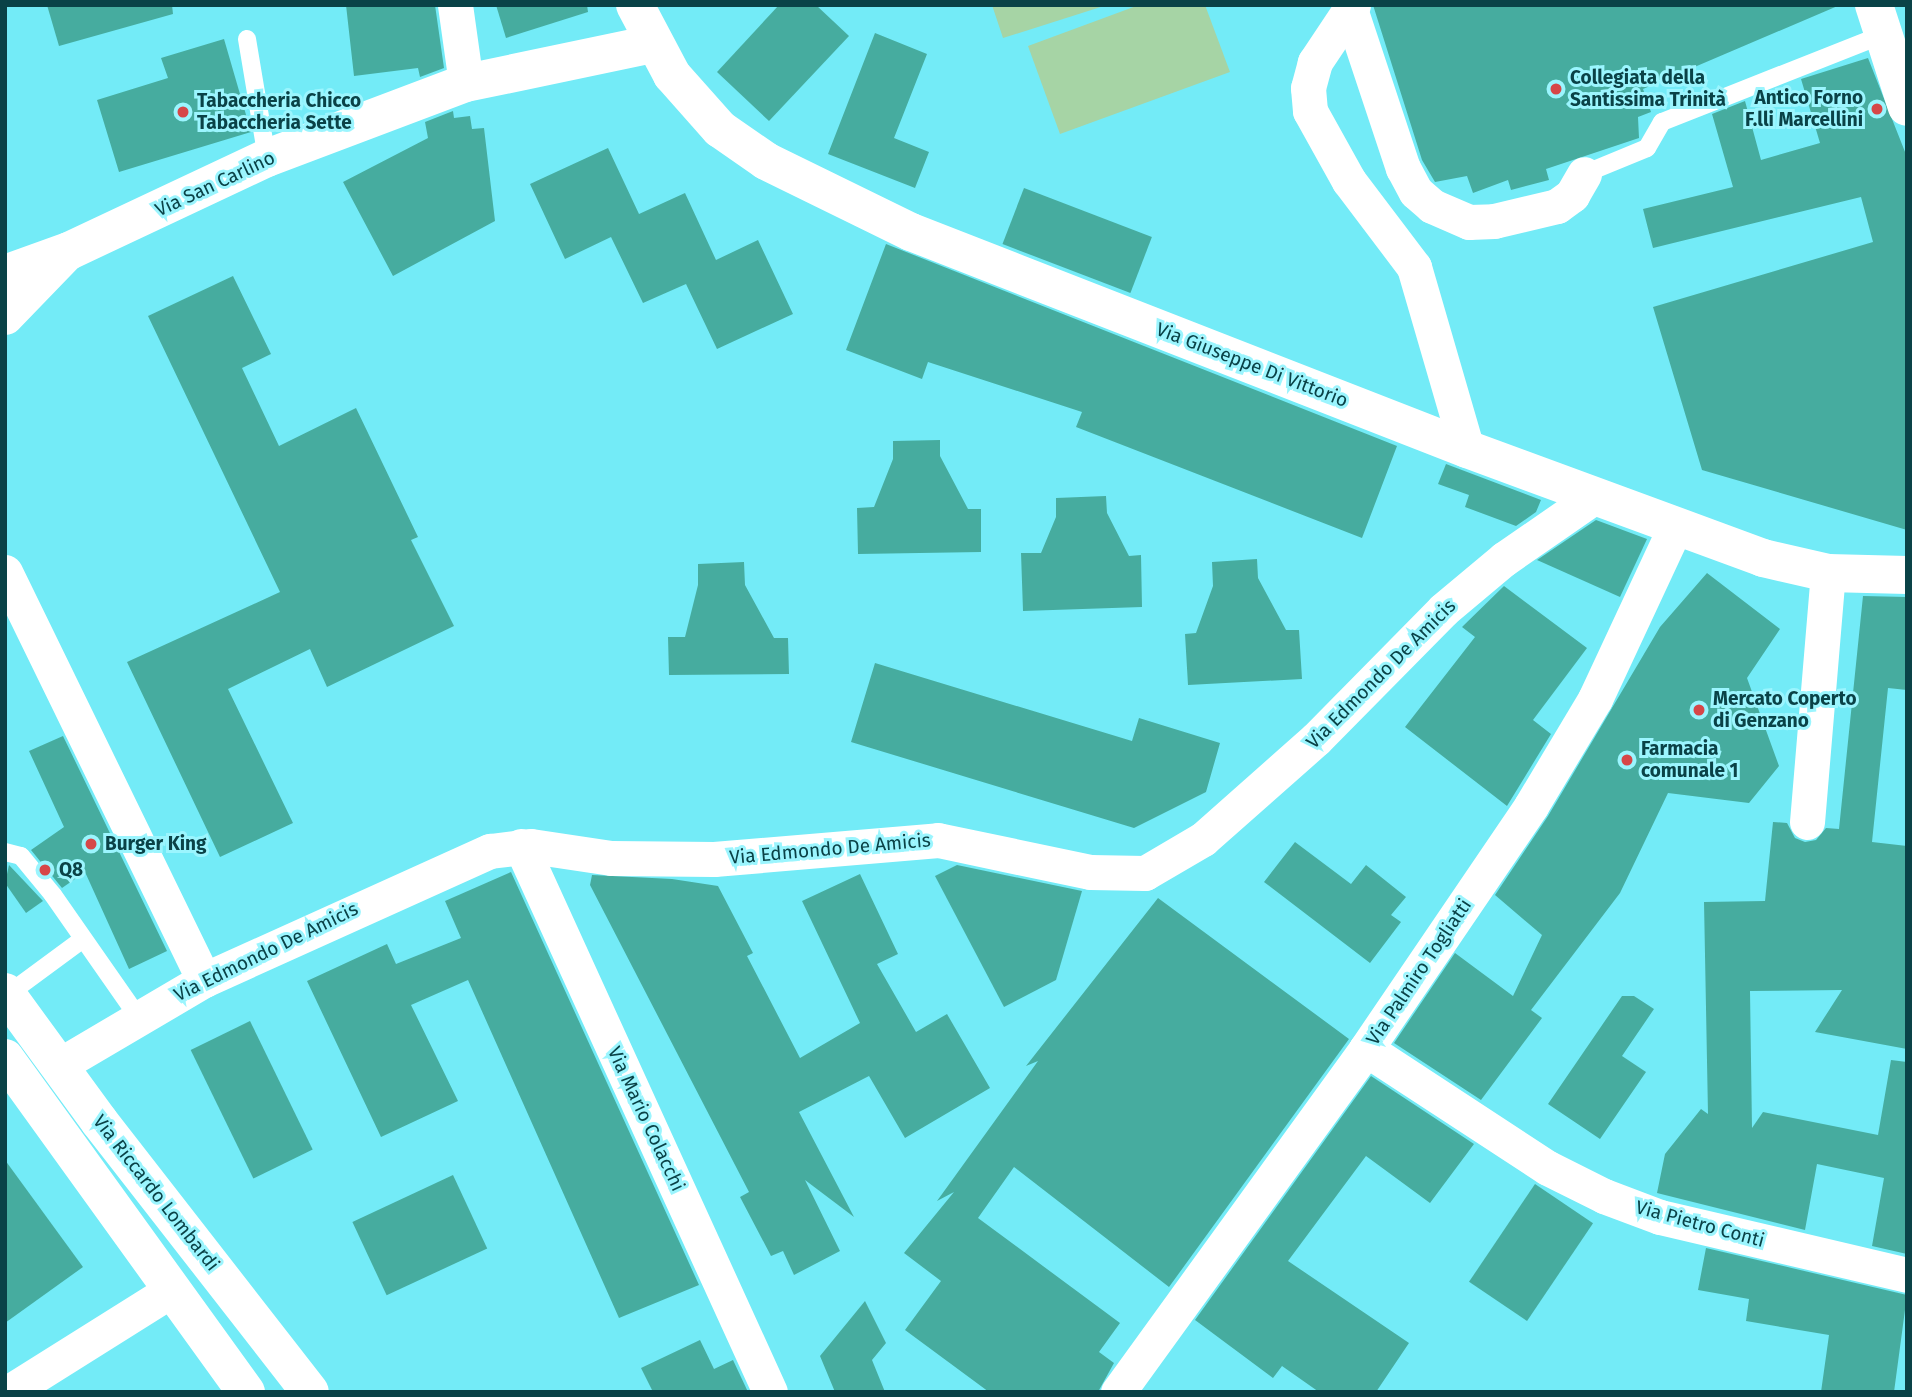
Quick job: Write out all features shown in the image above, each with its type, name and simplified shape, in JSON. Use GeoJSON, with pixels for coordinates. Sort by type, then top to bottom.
{"type":"FeatureCollection","features":[{"type":"Feature","properties":{"kind":"street"},"geometry":{"type":"LineString","coordinates":[[455,5],[466,83]]}},
{"type":"Feature","properties":{"kind":"street","name":"Via Giuseppe Di Vittorio"},"geometry":{"type":"LineString","coordinates":[[635,5],[653,44],[687,96],[720,129],[766,161],[911,232],[1467,449],[1771,560],[1828,573],[1907,575]]}},
{"type":"Feature","properties":{"kind":"street"},"geometry":{"type":"LineString","coordinates":[[1351,7],[1403,168],[1416,192],[1432,206],[1469,222],[1494,221],[1557,206],[1572,195],[1584,174]]}},
{"type":"Feature","properties":{"kind":"street"},"geometry":{"type":"LineString","coordinates":[[1351,7],[1315,62],[1308,88],[1310,111],[1349,181],[1413,267],[1467,449]]}},
{"type":"Feature","properties":{"kind":"street"},"geometry":{"type":"LineString","coordinates":[[1879,20],[1907,107]]}},
{"type":"Feature","properties":{"kind":"street","name":"Via San Carlino"},"geometry":{"type":"LineString","coordinates":[[5,274],[69,251],[267,159],[466,83],[653,44]]}},
{"type":"Feature","properties":{"kind":"street"},"geometry":{"type":"LineString","coordinates":[[5,317],[69,251]]}},
{"type":"Feature","properties":{"kind":"street","name":"Via Edmondo De Amicis"},"geometry":{"type":"LineString","coordinates":[[58,1066],[204,980],[457,862],[521,846],[655,860],[763,856],[938,840],[1090,872],[1145,873],[1203,839],[1316,739],[1443,610],[1504,559],[1595,496]]}},
{"type":"Feature","properties":{"kind":"street","name":"Via Palmiro Togliatti"},"geometry":{"type":"LineString","coordinates":[[1118,1392],[1366,1049],[1576,735],[1676,525]]}},
{"type":"Feature","properties":{"kind":"street"},"geometry":{"type":"LineString","coordinates":[[5,572],[204,980]]}},
{"type":"Feature","properties":{"kind":"street"},"geometry":{"type":"LineString","coordinates":[[1807,822],[1828,573]]}},
{"type":"Feature","properties":{"kind":"street","name":"Via Mario Colacchi"},"geometry":{"type":"LineString","coordinates":[[521,846],[770,1392]]}},
{"type":"Feature","properties":{"kind":"street","name":"Via Riccardo Lombardi"},"geometry":{"type":"LineString","coordinates":[[6,994],[58,1066],[310,1392]]}},
{"type":"Feature","properties":{"kind":"street","name":"Via Pietro Conti"},"geometry":{"type":"LineString","coordinates":[[1366,1049],[1548,1168],[1594,1192],[1660,1217],[1907,1275]]}},
{"type":"Feature","properties":{"kind":"street"},"geometry":{"type":"LineString","coordinates":[[5,1058],[170,1291],[246,1392]]}},
{"type":"Feature","properties":{"kind":"street"},"geometry":{"type":"LineString","coordinates":[[9,1392],[170,1291]]}},
{"type":"Feature","properties":{"kind":"lane"},"geometry":{"type":"LineString","coordinates":[[1584,174],[1647,148],[1662,122],[1735,95],[1879,20]]}},
{"type":"Feature","properties":{"kind":"lane"},"geometry":{"type":"LineString","coordinates":[[247,39],[267,159]]}},
{"type":"Feature","properties":{"kind":"lane"},"geometry":{"type":"LineString","coordinates":[[5,852],[21,856],[138,1017]]}},
{"type":"Feature","properties":{"kind":"lane"},"geometry":{"type":"LineString","coordinates":[[6,994],[83,939]]}},
{"type":"Feature","properties":{"kind":"green space"},"geometry":{"type":"Polygon","coordinates":[[[992,5],[1107,5],[1003,38],[992,5]]]}},
{"type":"Feature","properties":{"kind":"green space"},"geometry":{"type":"Polygon","coordinates":[[[1139,5],[1205,5],[1230,72],[1060,134],[1028,46],[1139,5]]]}},
{"type":"Feature","properties":{"kind":"building"},"geometry":{"type":"Polygon","coordinates":[[[47,5],[172,5],[173,14],[59,46],[47,5]]]}},
{"type":"Feature","properties":{"kind":"building"},"geometry":{"type":"Polygon","coordinates":[[[346,5],[435,5],[444,68],[420,77],[418,68],[354,76],[346,5]]]}},
{"type":"Feature","properties":{"kind":"building"},"geometry":{"type":"Polygon","coordinates":[[[496,5],[587,5],[588,12],[506,38],[496,5]]]}},
{"type":"Feature","properties":{"kind":"building"},"geometry":{"type":"Polygon","coordinates":[[[779,5],[816,5],[849,36],[769,121],[717,72],[779,5]]]}},
{"type":"Feature","properties":{"kind":"building","name":"Collegiata della Santissima Trinità"},"geometry":{"type":"Polygon","coordinates":[[[1373,5],[1840,5],[1643,89],[1651,112],[1638,117],[1639,138],[1546,169],[1549,180],[1511,190],[1508,180],[1473,193],[1467,176],[1435,182],[1422,160],[1373,5]]]}},
{"type":"Feature","properties":{"kind":"building"},"geometry":{"type":"Polygon","coordinates":[[[875,33],[927,54],[894,138],[929,152],[915,188],[828,154],[875,33]]]}},
{"type":"Feature","properties":{"kind":"building"},"geometry":{"type":"Polygon","coordinates":[[[224,39],[251,132],[119,172],[97,100],[168,78],[161,58],[224,39]]]}},
{"type":"Feature","properties":{"kind":"building"},"geometry":{"type":"Polygon","coordinates":[[[1868,58],[1907,157],[1907,530],[1702,470],[1653,307],[1873,242],[1861,197],[1653,248],[1643,209],[1733,187],[1712,114],[1745,101],[1761,160],[1820,143],[1801,79],[1868,58]]]}},
{"type":"Feature","properties":{"kind":"building"},"geometry":{"type":"Polygon","coordinates":[[[453,111],[454,118],[470,116],[472,129],[484,128],[495,221],[393,276],[343,182],[428,138],[425,122],[453,111]]]}},
{"type":"Feature","properties":{"kind":"building"},"geometry":{"type":"Polygon","coordinates":[[[608,148],[639,214],[685,193],[716,260],[758,240],[793,314],[717,349],[686,284],[643,303],[611,237],[565,259],[530,184],[608,148]]]}},
{"type":"Feature","properties":{"kind":"building"},"geometry":{"type":"Polygon","coordinates":[[[1024,188],[1152,237],[1130,293],[1002,244],[1024,188]]]}},
{"type":"Feature","properties":{"kind":"building"},"geometry":{"type":"Polygon","coordinates":[[[886,244],[1397,446],[1362,538],[1076,427],[1082,412],[928,362],[922,379],[846,350],[886,244]]]}},
{"type":"Feature","properties":{"kind":"building"},"geometry":{"type":"Polygon","coordinates":[[[233,276],[271,354],[242,368],[279,446],[356,408],[418,537],[411,540],[454,626],[327,687],[310,649],[228,689],[293,823],[220,857],[127,662],[280,592],[148,316],[233,276]]]}},
{"type":"Feature","properties":{"kind":"building"},"geometry":{"type":"Polygon","coordinates":[[[940,440],[940,456],[968,509],[981,509],[981,552],[858,554],[857,508],[874,507],[893,459],[893,441],[940,440]]]}},
{"type":"Feature","properties":{"kind":"building"},"geometry":{"type":"Polygon","coordinates":[[[1446,464],[1541,500],[1536,512],[1516,526],[1465,507],[1469,495],[1438,484],[1446,464]]]}},
{"type":"Feature","properties":{"kind":"building"},"geometry":{"type":"Polygon","coordinates":[[[1106,496],[1107,513],[1129,556],[1141,555],[1142,607],[1023,611],[1021,553],[1041,553],[1056,517],[1056,498],[1106,496]]]}},
{"type":"Feature","properties":{"kind":"building"},"geometry":{"type":"Polygon","coordinates":[[[1596,520],[1647,539],[1620,597],[1537,560],[1596,520]]]}},
{"type":"Feature","properties":{"kind":"building"},"geometry":{"type":"Polygon","coordinates":[[[1257,559],[1258,578],[1286,630],[1299,630],[1302,679],[1188,685],[1185,634],[1196,633],[1213,586],[1212,562],[1257,559]]]}},
{"type":"Feature","properties":{"kind":"building"},"geometry":{"type":"Polygon","coordinates":[[[744,562],[745,585],[774,638],[788,638],[789,674],[669,675],[668,637],[685,637],[698,585],[698,564],[744,562]]]}},
{"type":"Feature","properties":{"kind":"building"},"geometry":{"type":"Polygon","coordinates":[[[1707,573],[1780,629],[1747,678],[1779,766],[1749,803],[1668,793],[1620,893],[1531,1010],[1542,1018],[1481,1100],[1394,1043],[1455,953],[1513,996],[1542,935],[1495,895],[1548,816],[1660,627],[1707,573]]]}},
{"type":"Feature","properties":{"kind":"building"},"geometry":{"type":"Polygon","coordinates":[[[1504,586],[1587,648],[1533,720],[1551,734],[1507,806],[1405,727],[1475,637],[1462,627],[1504,586]]]}},
{"type":"Feature","properties":{"kind":"building"},"geometry":{"type":"Polygon","coordinates":[[[1863,596],[1907,597],[1907,690],[1888,688],[1872,842],[1907,846],[1907,1049],[1815,1032],[1842,990],[1750,991],[1752,1128],[1763,1112],[1878,1135],[1891,1060],[1907,1062],[1907,1254],[1872,1246],[1884,1178],[1817,1164],[1805,1230],[1657,1193],[1665,1154],[1701,1109],[1708,1114],[1704,902],[1765,901],[1773,822],[1787,823],[1795,838],[1805,842],[1816,840],[1826,828],[1839,829],[1863,596]]]}},
{"type":"Feature","properties":{"kind":"building"},"geometry":{"type":"Polygon","coordinates":[[[875,663],[1132,741],[1139,718],[1220,743],[1206,792],[1134,828],[851,742],[875,663]]]}},
{"type":"Feature","properties":{"kind":"building"},"geometry":{"type":"Polygon","coordinates":[[[63,736],[167,951],[129,969],[85,872],[62,888],[31,850],[64,827],[29,751],[63,736]]]}},
{"type":"Feature","properties":{"kind":"building"},"geometry":{"type":"Polygon","coordinates":[[[1295,842],[1351,884],[1366,865],[1406,897],[1391,915],[1401,922],[1370,963],[1264,882],[1295,842]]]}},
{"type":"Feature","properties":{"kind":"building"},"geometry":{"type":"Polygon","coordinates":[[[9,865],[43,901],[26,913],[5,883],[9,865]]]}},
{"type":"Feature","properties":{"kind":"building"},"geometry":{"type":"Polygon","coordinates":[[[957,865],[1082,891],[1056,980],[1004,1007],[935,876],[957,865]]]}},
{"type":"Feature","properties":{"kind":"building"},"geometry":{"type":"Polygon","coordinates":[[[511,872],[699,1285],[619,1318],[468,980],[411,1005],[458,1101],[381,1137],[307,981],[387,944],[396,964],[461,938],[445,901],[511,872]]]}},
{"type":"Feature","properties":{"kind":"building"},"geometry":{"type":"Polygon","coordinates":[[[860,874],[898,954],[877,964],[916,1032],[947,1014],[990,1088],[905,1138],[869,1076],[799,1112],[854,1217],[805,1180],[840,1251],[794,1275],[783,1251],[771,1256],[740,1197],[749,1192],[590,885],[592,875],[672,879],[718,886],[753,953],[747,956],[800,1058],[860,1023],[802,901],[860,874]]]}},
{"type":"Feature","properties":{"kind":"building"},"geometry":{"type":"Polygon","coordinates":[[[1158,898],[1349,1039],[1169,1287],[1014,1167],[978,1218],[1120,1323],[1099,1352],[1114,1363],[1098,1392],[989,1392],[905,1330],[941,1281],[904,1253],[954,1192],[937,1201],[1038,1061],[1026,1066],[1158,898]]]}},
{"type":"Feature","properties":{"kind":"building"},"geometry":{"type":"Polygon","coordinates":[[[1622,996],[1634,996],[1654,1009],[1622,1056],[1646,1072],[1600,1139],[1548,1104],[1622,996]]]}},
{"type":"Feature","properties":{"kind":"building"},"geometry":{"type":"Polygon","coordinates":[[[250,1021],[313,1150],[253,1178],[191,1050],[250,1021]]]}},
{"type":"Feature","properties":{"kind":"building"},"geometry":{"type":"Polygon","coordinates":[[[1371,1076],[1474,1144],[1430,1203],[1366,1156],[1288,1261],[1409,1343],[1376,1392],[1319,1392],[1282,1366],[1273,1378],[1195,1320],[1371,1076]]]}},
{"type":"Feature","properties":{"kind":"building"},"geometry":{"type":"Polygon","coordinates":[[[5,1160],[83,1267],[5,1323],[5,1160]]]}},
{"type":"Feature","properties":{"kind":"building"},"geometry":{"type":"Polygon","coordinates":[[[453,1175],[487,1248],[387,1295],[352,1222],[453,1175]]]}},
{"type":"Feature","properties":{"kind":"building"},"geometry":{"type":"Polygon","coordinates":[[[1535,1184],[1593,1223],[1527,1321],[1469,1282],[1535,1184]]]}},
{"type":"Feature","properties":{"kind":"building"},"geometry":{"type":"Polygon","coordinates":[[[1706,1248],[1907,1295],[1894,1392],[1821,1392],[1829,1335],[1746,1321],[1749,1299],[1698,1290],[1706,1248]]]}},
{"type":"Feature","properties":{"kind":"building"},"geometry":{"type":"Polygon","coordinates":[[[865,1301],[886,1343],[872,1360],[885,1392],[835,1392],[820,1356],[865,1301]]]}},
{"type":"Feature","properties":{"kind":"building"},"geometry":{"type":"Polygon","coordinates":[[[700,1340],[714,1369],[733,1360],[748,1392],[653,1392],[641,1368],[700,1340]]]}},
{"type":"Feature","properties":{"kind":"place","name":"Collegiata della Santissima Trinità"},"geometry":{"type":"Point","coordinates":[1556,89]}},
{"type":"Feature","properties":{"kind":"place","name":"Antico Forno F.lli Marcellini"},"geometry":{"type":"Point","coordinates":[1877,109]}},
{"type":"Feature","properties":{"kind":"place","name":"Tabaccheria Chicco Tabaccheria Sette"},"geometry":{"type":"Point","coordinates":[183,112]}},
{"type":"Feature","properties":{"kind":"place","name":"Mercato Coperto di Genzano"},"geometry":{"type":"Point","coordinates":[1699,710]}},
{"type":"Feature","properties":{"kind":"place","name":"Farmacia comunale 1"},"geometry":{"type":"Point","coordinates":[1627,760]}},
{"type":"Feature","properties":{"kind":"place","name":"Burger King"},"geometry":{"type":"Point","coordinates":[91,844]}},
{"type":"Feature","properties":{"kind":"place","name":"Q8"},"geometry":{"type":"Point","coordinates":[45,870]}}]}
